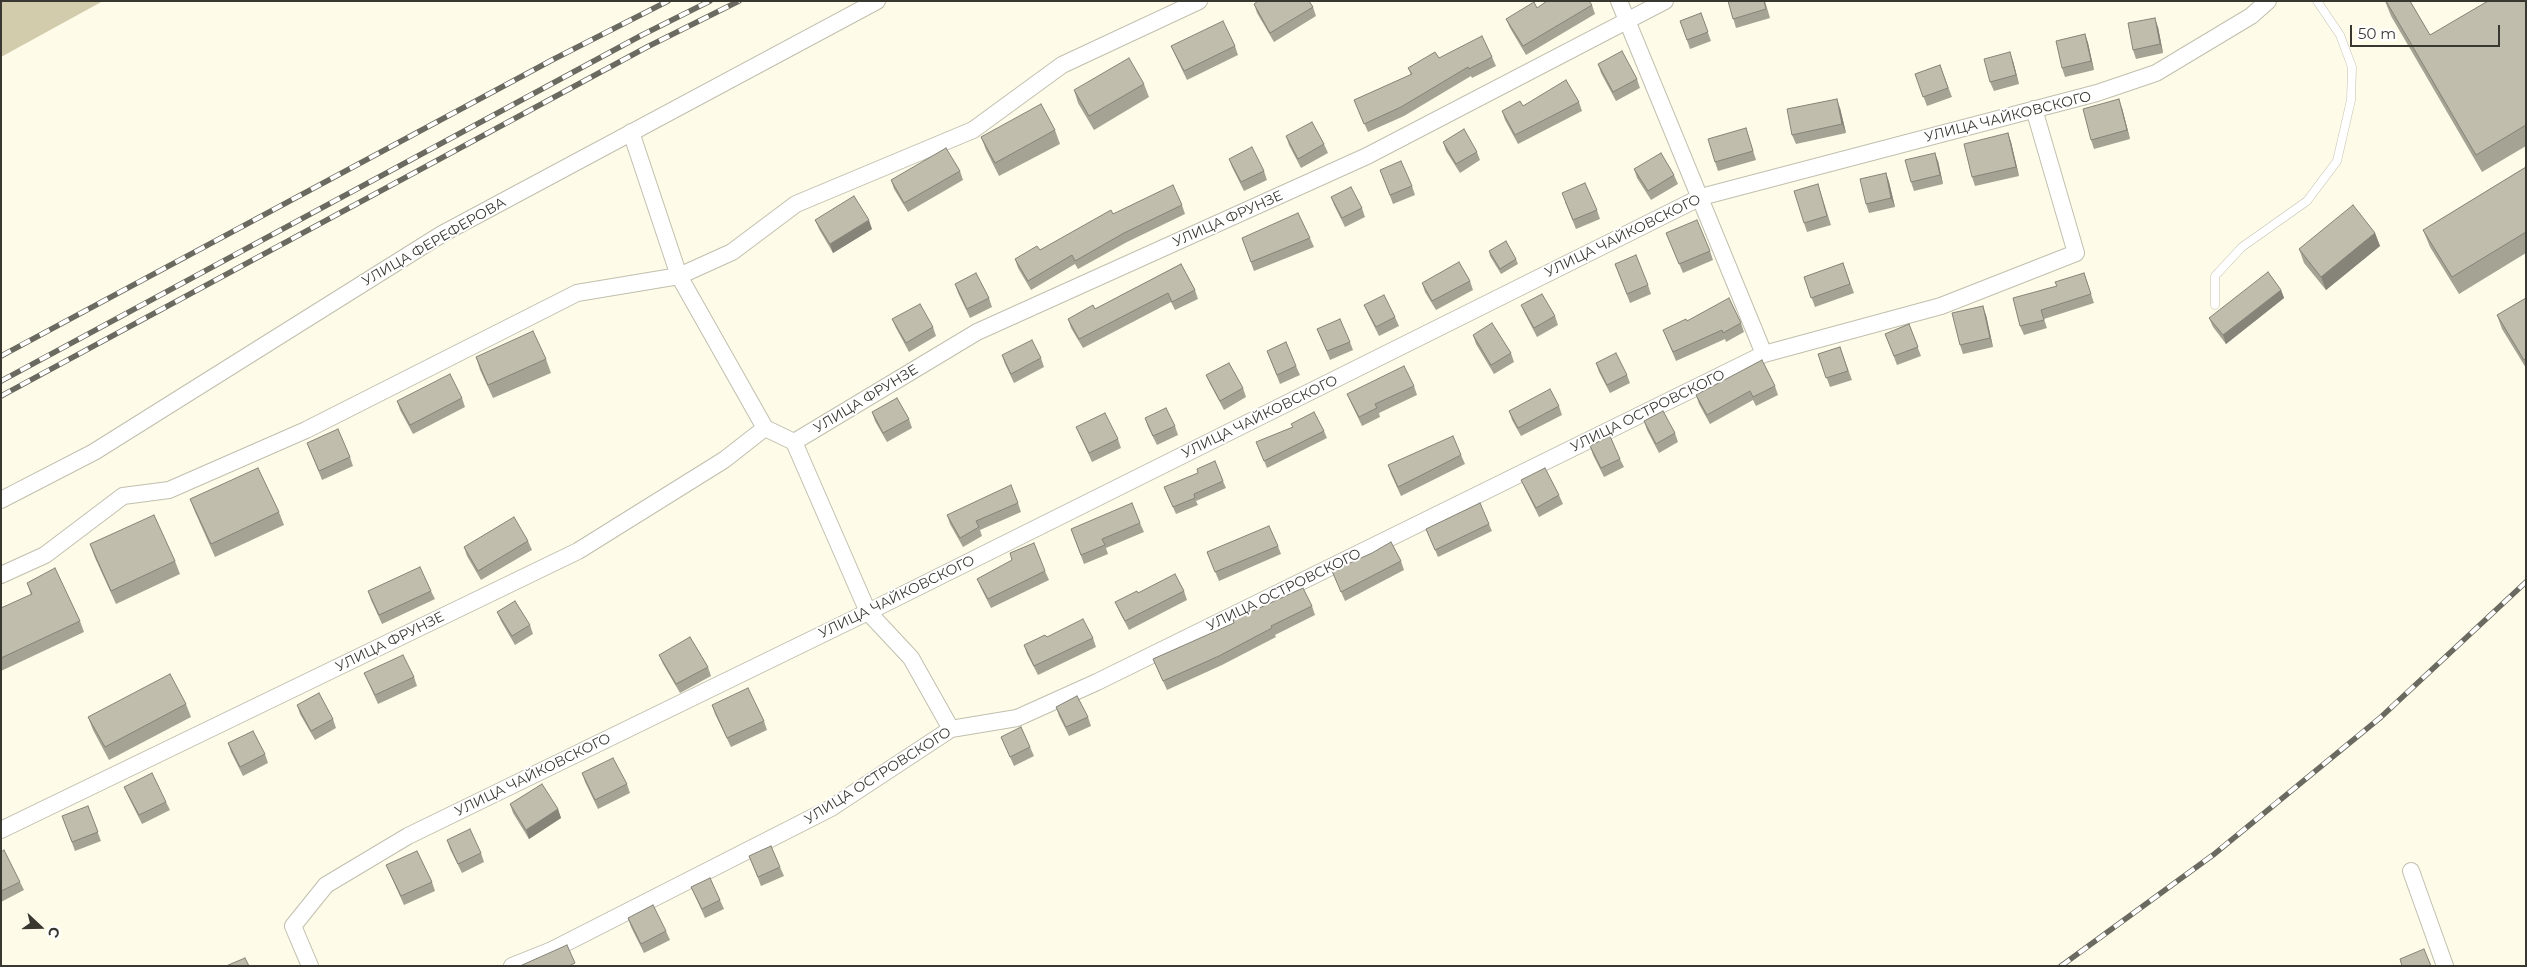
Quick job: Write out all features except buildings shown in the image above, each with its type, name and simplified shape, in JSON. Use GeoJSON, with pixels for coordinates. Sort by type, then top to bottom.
{"type":"FeatureCollection","features":[{"type":"Feature","properties":{"kind":"street","name":"УЛИЦА ФЕРЕФЕРОВА"},"geometry":{"type":"LineString","coordinates":[[1,500],[94,452],[442,234],[877,1]]}},
{"type":"Feature","properties":{"kind":"street"},"geometry":{"type":"LineString","coordinates":[[1,575],[45,555],[123,496],[169,490],[306,430],[577,293],[679,276],[732,252],[796,204],[973,130],[1062,65],[1199,1]]}},
{"type":"Feature","properties":{"kind":"street"},"geometry":{"type":"LineString","coordinates":[[1619,1],[1764,354]]}},
{"type":"Feature","properties":{"kind":"street","name":"УЛИЦА ФРУНЗЕ"},"geometry":{"type":"LineString","coordinates":[[794,442],[978,332],[1367,156],[1628,19],[1666,1]]}},
{"type":"Feature","properties":{"kind":"street","name":"УЛИЦА ЧАЙКОВСКОГО"},"geometry":{"type":"LineString","coordinates":[[310,966],[293,926],[326,885],[408,836],[868,612],[1701,197],[2097,94],[2156,73],[2251,16],[2268,1]]}},
{"type":"Feature","properties":{"kind":"street","name":"УЛИЦА ОСТРОВСКОГО"},"geometry":{"type":"LineString","coordinates":[[512,966],[552,950],[830,808],[951,729],[1017,718],[1097,682],[1764,354],[1941,306],[2076,253],[2034,109]]}},
{"type":"Feature","properties":{"kind":"street"},"geometry":{"type":"LineString","coordinates":[[631,132],[679,276],[765,428],[794,442],[868,612],[911,658],[951,729]]}},
{"type":"Feature","properties":{"kind":"street","name":"УЛИЦА ФРУНЗЕ"},"geometry":{"type":"LineString","coordinates":[[1,830],[578,551],[724,460],[765,428]]}},
{"type":"Feature","properties":{"kind":"street"},"geometry":{"type":"LineString","coordinates":[[2411,871],[2445,966]]}},
{"type":"Feature","properties":{"kind":"lane"},"geometry":{"type":"LineString","coordinates":[[2214,305],[2214,276],[2242,248],[2307,201],[2337,161],[2351,100],[2352,67],[2340,35],[2317,1]]}},
{"type":"Feature","properties":{"kind":"shaded area"},"geometry":{"type":"Polygon","coordinates":[[[1,1],[103,1],[1,57],[1,1]]]}},
{"type":"Feature","properties":{"kind":"railway"},"geometry":{"type":"LineString","coordinates":[[1,356],[554,59],[668,1]]}},
{"type":"Feature","properties":{"kind":"railway"},"geometry":{"type":"LineString","coordinates":[[1,381],[642,35],[710,1]]}},
{"type":"Feature","properties":{"kind":"railway"},"geometry":{"type":"LineString","coordinates":[[1,396],[647,47],[739,1]]}},
{"type":"Feature","properties":{"kind":"railway"},"geometry":{"type":"LineString","coordinates":[[2061,966],[2213,855],[2381,717],[2526,582]]}}]}
